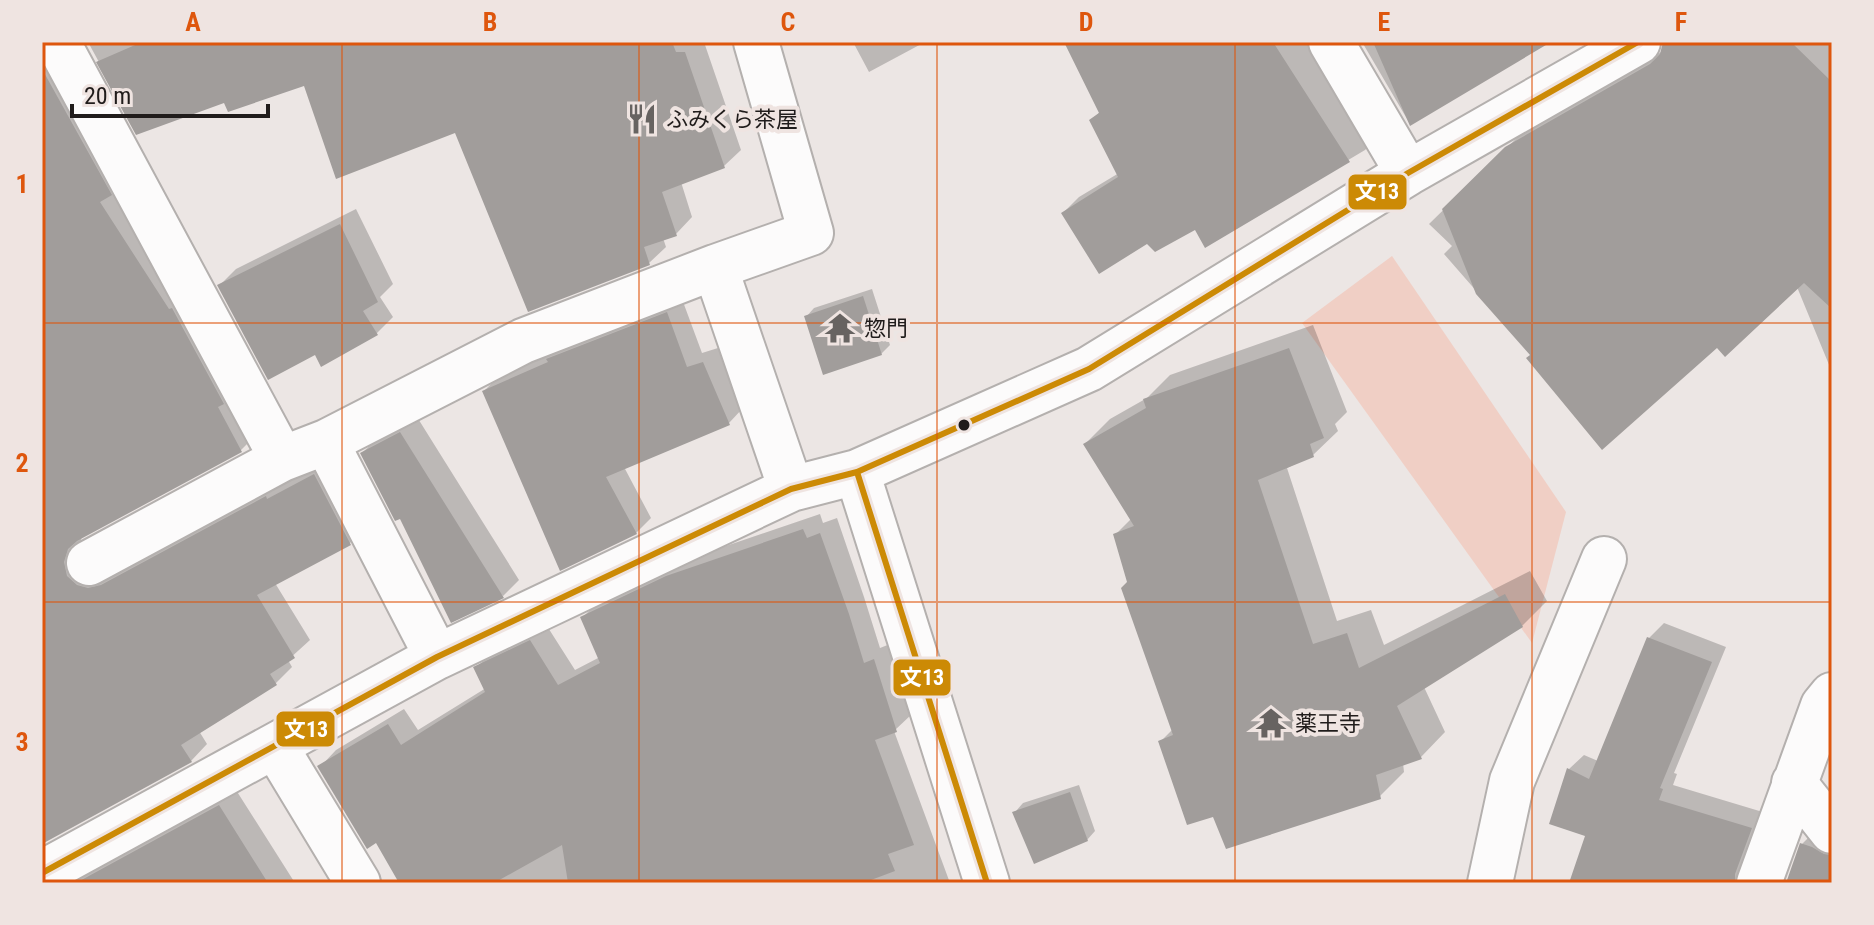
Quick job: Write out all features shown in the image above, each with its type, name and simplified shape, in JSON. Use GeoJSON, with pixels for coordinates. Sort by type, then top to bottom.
{"type":"FeatureCollection","features":[{"type":"Feature","properties":{"kind":"street"},"geometry":{"type":"LineString","coordinates":[[42,48],[58,42],[282,459]]}},
{"type":"Feature","properties":{"kind":"street"},"geometry":{"type":"LineString","coordinates":[[89,563],[282,459],[326,442],[523,341],[811,233],[756,42]]}},
{"type":"Feature","properties":{"kind":"street"},"geometry":{"type":"LineString","coordinates":[[1331,42],[1408,173]]}},
{"type":"Feature","properties":{"kind":"street"},"geometry":{"type":"LineString","coordinates":[[42,873],[437,657],[791,489],[857,472],[1089,369],[1408,173],[1638,42]]}},
{"type":"Feature","properties":{"kind":"street"},"geometry":{"type":"LineString","coordinates":[[715,267],[791,489]]}},
{"type":"Feature","properties":{"kind":"street"},"geometry":{"type":"LineString","coordinates":[[326,442],[437,657]]}},
{"type":"Feature","properties":{"kind":"street"},"geometry":{"type":"LineString","coordinates":[[857,472],[987,883]]}},
{"type":"Feature","properties":{"kind":"street"},"geometry":{"type":"LineString","coordinates":[[1490,883],[1512,781],[1604,559]]}},
{"type":"Feature","properties":{"kind":"street"},"geometry":{"type":"LineString","coordinates":[[1759,883],[1823,706],[1832,695]]}},
{"type":"Feature","properties":{"kind":"street"},"geometry":{"type":"LineString","coordinates":[[275,746],[358,883]]}},
{"type":"Feature","properties":{"kind":"street"},"geometry":{"type":"LineString","coordinates":[[1794,783],[1832,831]]}},
{"type":"Feature","properties":{"kind":"shaded area"},"geometry":{"type":"Polygon","coordinates":[[[1392,256],[1566,512],[1532,643],[1302,323],[1392,256]]]}},
{"type":"Feature","properties":{"kind":"building"},"geometry":{"type":"Polygon","coordinates":[[[142,42],[672,42],[676,52],[685,52],[725,168],[662,192],[677,236],[644,247],[650,265],[528,312],[455,133],[336,179],[304,86],[228,112],[224,103],[136,135],[96,62],[142,42]]]}},
{"type":"Feature","properties":{"kind":"building"},"geometry":{"type":"Polygon","coordinates":[[[1064,42],[1273,42],[1350,162],[1205,248],[1195,230],[1155,252],[1147,244],[1099,274],[1061,213],[1118,177],[1089,120],[1099,113],[1064,42]]]}},
{"type":"Feature","properties":{"kind":"building"},"geometry":{"type":"Polygon","coordinates":[[[1373,42],[1551,42],[1410,126],[1373,42]]]}},
{"type":"Feature","properties":{"kind":"building"},"geometry":{"type":"Polygon","coordinates":[[[1663,42],[1791,42],[1832,82],[1832,309],[1804,283],[1725,357],[1717,348],[1602,450],[1526,358],[1530,355],[1476,294],[1442,209],[1505,147],[1650,64],[1660,54],[1663,42]]]}},
{"type":"Feature","properties":{"kind":"building"},"geometry":{"type":"Polygon","coordinates":[[[42,69],[112,195],[100,202],[169,309],[172,308],[224,404],[218,407],[242,452],[77,541],[68,549],[64,562],[67,576],[77,585],[88,588],[101,585],[266,496],[267,499],[314,474],[351,545],[257,595],[295,658],[270,674],[277,685],[181,745],[192,762],[42,844],[42,69]]]}},
{"type":"Feature","properties":{"kind":"building"},"geometry":{"type":"Polygon","coordinates":[[[340,224],[378,302],[363,311],[378,335],[321,367],[315,355],[268,380],[217,285],[340,224]]]}},
{"type":"Feature","properties":{"kind":"building","name":"惣門"},"geometry":{"type":"Polygon","coordinates":[[[863,296],[882,355],[823,375],[804,316],[863,296]]]}},
{"type":"Feature","properties":{"kind":"building"},"geometry":{"type":"Polygon","coordinates":[[[667,312],[687,367],[703,362],[730,425],[606,477],[637,534],[560,571],[482,391],[548,362],[546,359],[667,312]]]}},
{"type":"Feature","properties":{"kind":"building"},"geometry":{"type":"Polygon","coordinates":[[[1289,348],[1324,438],[1310,444],[1314,457],[1258,480],[1313,644],[1347,633],[1359,668],[1505,594],[1523,627],[1397,706],[1422,759],[1376,775],[1381,799],[1226,849],[1213,817],[1187,825],[1158,741],[1173,735],[1121,588],[1127,582],[1113,534],[1134,526],[1083,444],[1146,408],[1143,399],[1289,348]]]}},
{"type":"Feature","properties":{"kind":"building"},"geometry":{"type":"Polygon","coordinates":[[[400,432],[504,598],[451,623],[400,519],[395,521],[360,453],[400,432]]]}},
{"type":"Feature","properties":{"kind":"building"},"geometry":{"type":"Polygon","coordinates":[[[803,529],[807,538],[820,533],[864,663],[874,659],[897,732],[875,740],[914,845],[888,854],[895,871],[863,883],[568,883],[562,845],[494,883],[399,883],[376,843],[367,849],[317,766],[388,724],[401,745],[485,692],[473,667],[530,640],[558,685],[600,663],[580,617],[666,576],[803,529]]]}},
{"type":"Feature","properties":{"kind":"building"},"geometry":{"type":"Polygon","coordinates":[[[1647,637],[1712,662],[1660,788],[1663,789],[1659,800],[1752,828],[1735,874],[1735,883],[1569,883],[1585,836],[1549,824],[1567,768],[1589,779],[1647,637]]]}},
{"type":"Feature","properties":{"kind":"building"},"geometry":{"type":"Polygon","coordinates":[[[1070,792],[1088,841],[1034,864],[1012,812],[1070,792]]]}},
{"type":"Feature","properties":{"kind":"building"},"geometry":{"type":"Polygon","coordinates":[[[219,805],[268,883],[76,883],[219,805]]]}},
{"type":"Feature","properties":{"kind":"building"},"geometry":{"type":"Polygon","coordinates":[[[1800,843],[1832,855],[1832,883],[1786,883],[1800,843]]]}},
{"type":"Feature","properties":{"kind":"transit line","name":"文13"},"geometry":{"type":"LineString","coordinates":[[42,873],[437,657],[791,489],[857,472],[1089,369],[1408,173],[1638,42]]}},
{"type":"Feature","properties":{"kind":"transit line","name":"文13"},"geometry":{"type":"LineString","coordinates":[[857,472],[987,883]]}},
{"type":"Feature","properties":{"kind":"place","name":"ふみくら茶屋"},"geometry":{"type":"Point","coordinates":[642,119]}},
{"type":"Feature","properties":{"kind":"place","name":"惣門"},"geometry":{"type":"Point","coordinates":[840,328]}},
{"type":"Feature","properties":{"kind":"place","name":"薬王寺"},"geometry":{"type":"Point","coordinates":[1271,723]}}]}
